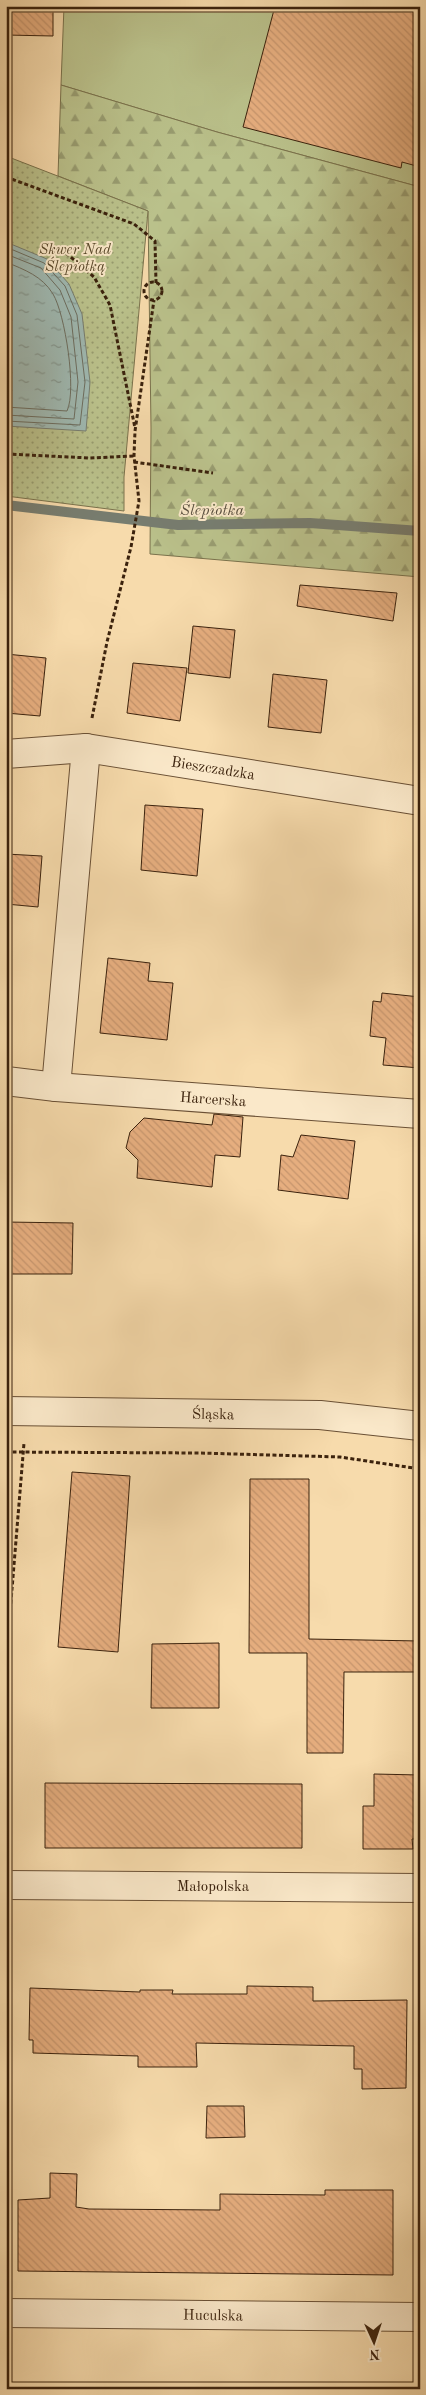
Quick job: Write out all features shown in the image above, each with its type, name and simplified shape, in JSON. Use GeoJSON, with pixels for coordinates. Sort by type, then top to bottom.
{"type":"FeatureCollection","features":[{"type":"Feature","properties":{"kind":"street","name":"Bieszczadzka"},"geometry":{"type":"LineString","coordinates":[[6,754],[86,748],[420,801]]}},
{"type":"Feature","properties":{"kind":"street"},"geometry":{"type":"LineString","coordinates":[[56,1087],[86,748]]}},
{"type":"Feature","properties":{"kind":"street","name":"Harcerska"},"geometry":{"type":"LineString","coordinates":[[6,1081],[56,1087],[420,1114]]}},
{"type":"Feature","properties":{"kind":"street","name":"Śląska"},"geometry":{"type":"LineString","coordinates":[[16,1411],[320,1415],[420,1426]]}},
{"type":"Feature","properties":{"kind":"street","name":"Małopolska"},"geometry":{"type":"LineString","coordinates":[[6,1885],[420,1888]]}},
{"type":"Feature","properties":{"kind":"street","name":"Huculska"},"geometry":{"type":"LineString","coordinates":[[6,2313],[420,2317]]}},
{"type":"Feature","properties":{"kind":"path"},"geometry":{"type":"LineString","coordinates":[[6,177],[134,224],[156,240],[156,283]]}},
{"type":"Feature","properties":{"kind":"path"},"geometry":{"type":"LineString","coordinates":[[66,253],[94,277],[110,305],[136,431]]}},
{"type":"Feature","properties":{"kind":"path"},"geometry":{"type":"LineString","coordinates":[[156,283],[160,285],[162,290],[160,298],[154,300],[147,298],[144,291],[146,285],[156,283]]}},
{"type":"Feature","properties":{"kind":"path"},"geometry":{"type":"LineString","coordinates":[[86,748],[107,642],[131,547],[139,501],[134,456],[154,300]]}},
{"type":"Feature","properties":{"kind":"path"},"geometry":{"type":"LineString","coordinates":[[6,454],[90,458],[134,456]]}},
{"type":"Feature","properties":{"kind":"path"},"geometry":{"type":"LineString","coordinates":[[134,462],[213,473]]}},
{"type":"Feature","properties":{"kind":"path"},"geometry":{"type":"LineString","coordinates":[[6,1662],[23,1452],[16,1411]]}},
{"type":"Feature","properties":{"kind":"path"},"geometry":{"type":"LineString","coordinates":[[6,1452],[340,1456],[420,1469]]}},
{"type":"Feature","properties":{"kind":"green space"},"geometry":{"type":"Polygon","coordinates":[[[64,6],[420,6],[420,187],[217,132],[61,85],[64,6]]]}},
{"type":"Feature","properties":{"kind":"green space"},"geometry":{"type":"Polygon","coordinates":[[[61,85],[217,132],[420,187],[420,577],[150,554],[151,428],[148,211],[58,176],[61,85]]]}},
{"type":"Feature","properties":{"kind":"green space","name":"Skwer Nad Ślepiotką"},"geometry":{"type":"Polygon","coordinates":[[[6,156],[148,211],[124,477],[124,511],[6,496],[6,156]]]}},
{"type":"Feature","properties":{"kind":"water"},"geometry":{"type":"Polygon","coordinates":[[[6,242],[47,259],[69,284],[82,314],[90,382],[86,431],[6,426],[6,242]]]}},
{"type":"Feature","properties":{"kind":"building"},"geometry":{"type":"Polygon","coordinates":[[[6,6],[53,6],[53,36],[6,35],[6,6]]]}},
{"type":"Feature","properties":{"kind":"building"},"geometry":{"type":"Polygon","coordinates":[[[275,6],[420,6],[420,167],[402,162],[401,168],[243,127],[275,6]]]}},
{"type":"Feature","properties":{"kind":"building"},"geometry":{"type":"Polygon","coordinates":[[[300,585],[397,593],[393,621],[297,606],[300,585]]]}},
{"type":"Feature","properties":{"kind":"building"},"geometry":{"type":"Polygon","coordinates":[[[193,626],[235,630],[230,678],[188,673],[193,626]]]}},
{"type":"Feature","properties":{"kind":"building"},"geometry":{"type":"Polygon","coordinates":[[[6,654],[46,658],[40,716],[6,713],[6,654]]]}},
{"type":"Feature","properties":{"kind":"building"},"geometry":{"type":"Polygon","coordinates":[[[133,663],[187,668],[180,721],[127,713],[133,663]]]}},
{"type":"Feature","properties":{"kind":"building"},"geometry":{"type":"Polygon","coordinates":[[[273,674],[327,680],[321,733],[268,727],[273,674]]]}},
{"type":"Feature","properties":{"kind":"building"},"geometry":{"type":"Polygon","coordinates":[[[145,805],[203,809],[197,876],[141,870],[145,805]]]}},
{"type":"Feature","properties":{"kind":"building"},"geometry":{"type":"Polygon","coordinates":[[[6,854],[42,856],[38,907],[6,904],[6,854]]]}},
{"type":"Feature","properties":{"kind":"building"},"geometry":{"type":"Polygon","coordinates":[[[108,958],[150,963],[148,981],[173,983],[167,1040],[100,1033],[108,958]]]}},
{"type":"Feature","properties":{"kind":"building"},"geometry":{"type":"Polygon","coordinates":[[[382,993],[420,997],[420,1068],[383,1065],[386,1038],[370,1036],[373,1001],[381,1002],[382,993]]]}},
{"type":"Feature","properties":{"kind":"building"},"geometry":{"type":"Polygon","coordinates":[[[214,1114],[243,1117],[240,1157],[215,1155],[212,1187],[137,1178],[138,1160],[126,1148],[130,1132],[144,1118],[212,1125],[214,1114]]]}},
{"type":"Feature","properties":{"kind":"building"},"geometry":{"type":"Polygon","coordinates":[[[301,1135],[355,1141],[348,1199],[278,1190],[281,1155],[293,1157],[301,1135]]]}},
{"type":"Feature","properties":{"kind":"building"},"geometry":{"type":"Polygon","coordinates":[[[6,1222],[73,1223],[72,1274],[6,1274],[6,1222]]]}},
{"type":"Feature","properties":{"kind":"building"},"geometry":{"type":"Polygon","coordinates":[[[72,1472],[130,1476],[118,1652],[58,1647],[72,1472]]]}},
{"type":"Feature","properties":{"kind":"building"},"geometry":{"type":"Polygon","coordinates":[[[250,1479],[309,1479],[309,1639],[420,1641],[420,1672],[344,1672],[343,1753],[307,1753],[307,1653],[249,1653],[250,1479]]]}},
{"type":"Feature","properties":{"kind":"building"},"geometry":{"type":"Polygon","coordinates":[[[219,1643],[219,1708],[151,1708],[152,1644],[219,1643]]]}},
{"type":"Feature","properties":{"kind":"building"},"geometry":{"type":"Polygon","coordinates":[[[374,1774],[420,1775],[420,1839],[412,1839],[413,1849],[363,1849],[363,1806],[374,1806],[374,1774]]]}},
{"type":"Feature","properties":{"kind":"building"},"geometry":{"type":"Polygon","coordinates":[[[45,1783],[302,1784],[302,1848],[45,1848],[45,1783]]]}},
{"type":"Feature","properties":{"kind":"building"},"geometry":{"type":"Polygon","coordinates":[[[247,1986],[313,1987],[313,2001],[407,2000],[406,2088],[362,2089],[362,2069],[354,2069],[354,2046],[196,2043],[197,2067],[138,2067],[138,2056],[33,2053],[33,2040],[29,2040],[30,1988],[140,1992],[140,1990],[173,1990],[172,1994],[247,1994],[247,1986]]]}},
{"type":"Feature","properties":{"kind":"building"},"geometry":{"type":"Polygon","coordinates":[[[207,2106],[244,2106],[245,2137],[206,2138],[207,2106]]]}},
{"type":"Feature","properties":{"kind":"building"},"geometry":{"type":"Polygon","coordinates":[[[50,2173],[77,2174],[76,2207],[89,2209],[220,2210],[220,2194],[325,2195],[325,2190],[393,2190],[393,2275],[18,2271],[18,2200],[50,2198],[50,2173]]]}},
{"type":"Feature","properties":{"kind":"waterway","name":"Ślepiotka"},"geometry":{"type":"LineString","coordinates":[[6,505],[178,525],[310,523],[420,531]]}}]}
